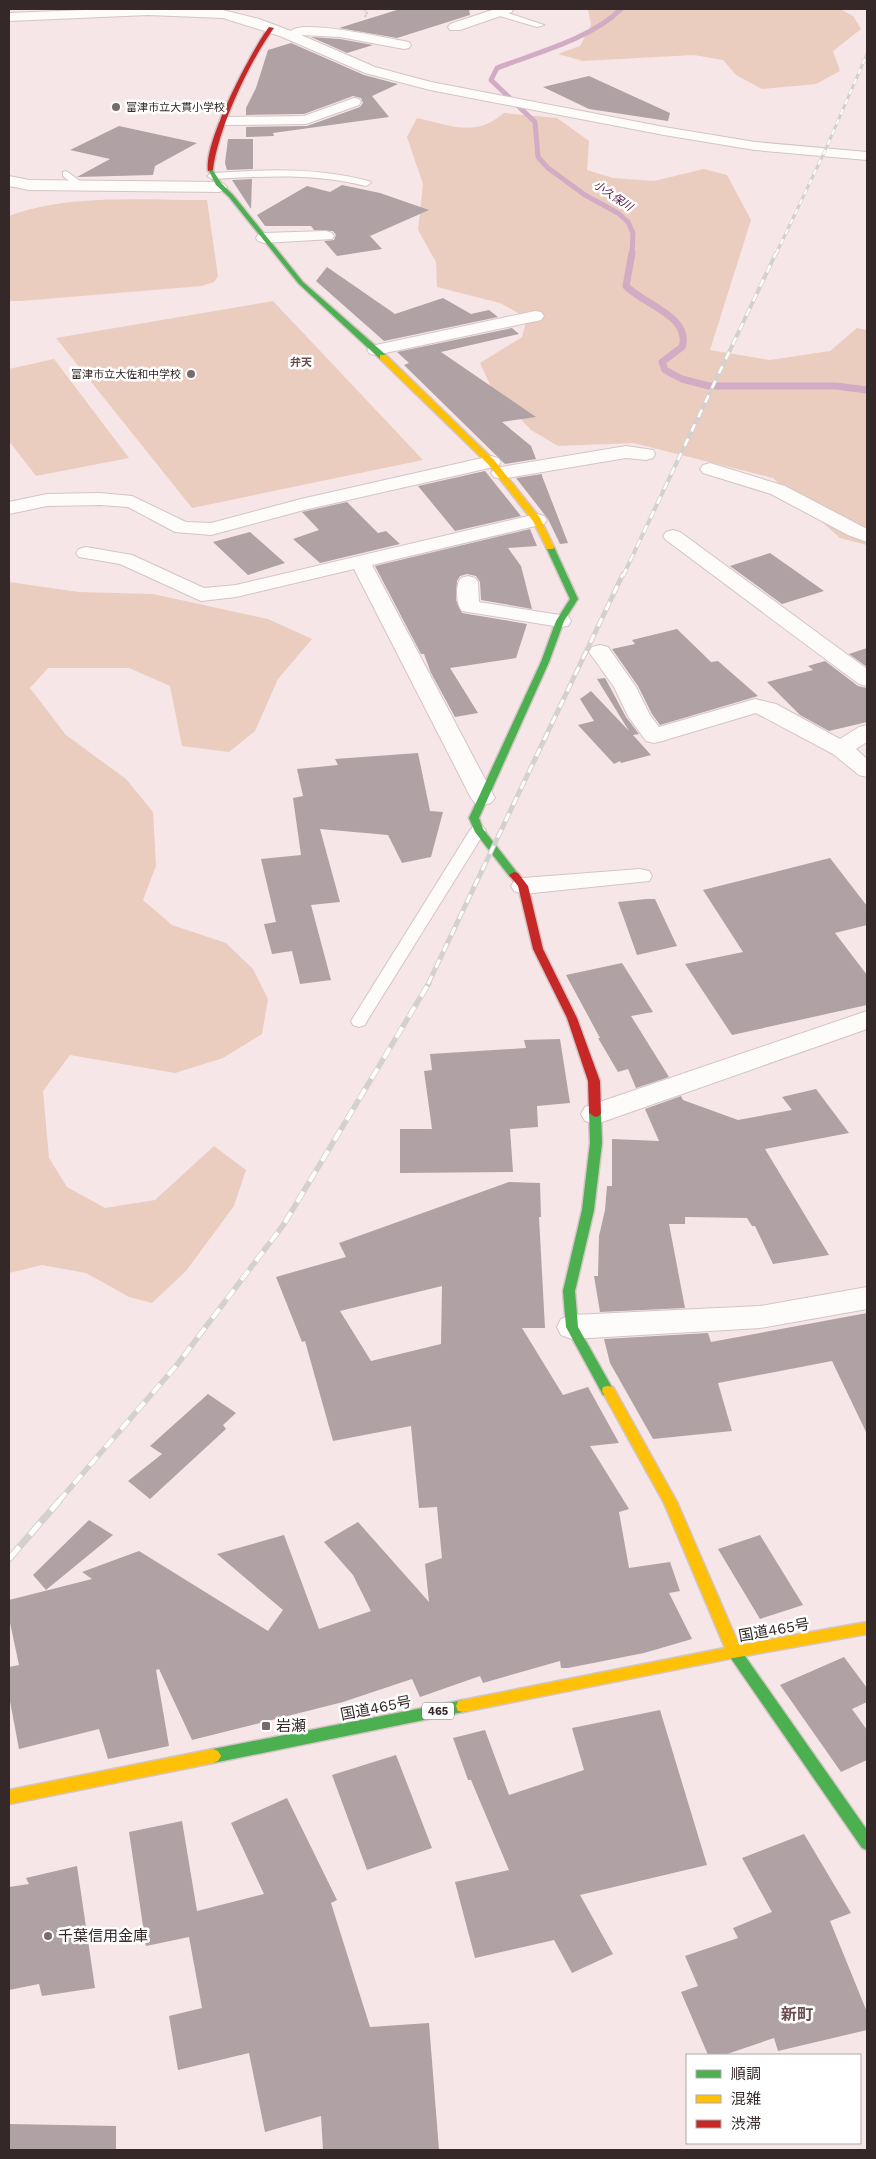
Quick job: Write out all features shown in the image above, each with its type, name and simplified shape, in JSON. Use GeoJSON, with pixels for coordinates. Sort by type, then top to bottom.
{"type":"FeatureCollection","features":[{"type":"Feature","properties":{"kind":"main road"},"geometry":{"type":"LineString","coordinates":[[275,29],[262,40],[216,142],[210,169],[216,182],[231,196],[301,283],[376,350],[496,467],[537,520],[574,599],[560,621],[546,662],[474,818],[478,830],[493,846],[523,886],[538,950],[572,1018],[594,1081],[596,1143],[588,1210],[569,1291],[572,1327],[670,1502],[734,1652],[867,1843]]}},
{"type":"Feature","properties":{"kind":"main road","name":"国道465号"},"geometry":{"type":"LineString","coordinates":[[9,1796],[734,1652],[867,1628]]}},
{"type":"Feature","properties":{"kind":"street"},"geometry":{"type":"LineString","coordinates":[[229,9],[257,18],[275,29],[319,46],[370,70],[430,86],[664,131],[754,146],[867,156]]}},
{"type":"Feature","properties":{"kind":"street"},"geometry":{"type":"LineString","coordinates":[[9,17],[150,10],[206,12],[257,18]]}},
{"type":"Feature","properties":{"kind":"street"},"geometry":{"type":"LineString","coordinates":[[455,27],[502,11]]}},
{"type":"Feature","properties":{"kind":"street"},"geometry":{"type":"LineString","coordinates":[[340,32],[358,24]]}},
{"type":"Feature","properties":{"kind":"street"},"geometry":{"type":"LineString","coordinates":[[275,29],[340,32],[404,44]]}},
{"type":"Feature","properties":{"kind":"street"},"geometry":{"type":"LineString","coordinates":[[226,120],[306,120],[354,102]]}},
{"type":"Feature","properties":{"kind":"street"},"geometry":{"type":"LineString","coordinates":[[9,181],[29,185],[216,182]]}},
{"type":"Feature","properties":{"kind":"street"},"geometry":{"type":"LineString","coordinates":[[264,238],[326,236]]}},
{"type":"Feature","properties":{"kind":"street"},"geometry":{"type":"LineString","coordinates":[[376,350],[535,316]]}},
{"type":"Feature","properties":{"kind":"street"},"geometry":{"type":"LineString","coordinates":[[9,508],[47,500],[100,499],[132,502],[182,528],[211,529],[311,503],[496,467],[626,452],[646,454]]}},
{"type":"Feature","properties":{"kind":"street"},"geometry":{"type":"LineString","coordinates":[[710,469],[778,490],[867,536]]}},
{"type":"Feature","properties":{"kind":"street"},"geometry":{"type":"LineString","coordinates":[[86,553],[125,559],[201,595],[236,591],[537,520]]}},
{"type":"Feature","properties":{"kind":"street"},"geometry":{"type":"LineString","coordinates":[[673,536],[867,680]]}},
{"type":"Feature","properties":{"kind":"street"},"geometry":{"type":"LineString","coordinates":[[360,562],[483,798]]}},
{"type":"Feature","properties":{"kind":"street"},"geometry":{"type":"LineString","coordinates":[[468,582],[469,607],[560,621]]}},
{"type":"Feature","properties":{"kind":"street"},"geometry":{"type":"LineString","coordinates":[[600,652],[625,687],[639,716],[654,736],[756,706],[768,709],[841,749],[867,770]]}},
{"type":"Feature","properties":{"kind":"street"},"geometry":{"type":"LineString","coordinates":[[841,749],[867,732]]}},
{"type":"Feature","properties":{"kind":"street"},"geometry":{"type":"LineString","coordinates":[[523,886],[640,876]]}},
{"type":"Feature","properties":{"kind":"street"},"geometry":{"type":"LineString","coordinates":[[595,1114],[867,1020]]}},
{"type":"Feature","properties":{"kind":"street"},"geometry":{"type":"LineString","coordinates":[[572,1327],[760,1317],[867,1298]]}},
{"type":"Feature","properties":{"kind":"lane"},"geometry":{"type":"LineString","coordinates":[[502,11],[540,24]]}},
{"type":"Feature","properties":{"kind":"lane"},"geometry":{"type":"LineString","coordinates":[[216,182],[308,172],[342,176],[366,183]]}},
{"type":"Feature","properties":{"kind":"lane"},"geometry":{"type":"LineString","coordinates":[[66,174],[80,185]]}},
{"type":"Feature","properties":{"kind":"lane"},"geometry":{"type":"LineString","coordinates":[[359,1021],[478,830]]}},
{"type":"Feature","properties":{"kind":"shaded area"},"geometry":{"type":"Polygon","coordinates":[[[588,9],[840,9],[853,16],[861,29],[833,51],[840,71],[816,84],[762,89],[736,75],[723,60],[694,55],[583,61],[558,54],[580,46],[591,25],[588,9]]]}},
{"type":"Feature","properties":{"kind":"shaded area"},"geometry":{"type":"Polygon","coordinates":[[[504,113],[557,118],[589,141],[587,170],[613,178],[654,181],[704,169],[727,175],[751,220],[710,350],[770,360],[830,351],[857,328],[867,330],[867,545],[840,538],[773,478],[633,443],[558,446],[531,430],[491,387],[480,363],[522,337],[527,318],[500,303],[437,287],[436,262],[418,230],[423,184],[407,137],[417,118],[462,128],[483,125],[504,113]]]}},
{"type":"Feature","properties":{"kind":"shaded area"},"geometry":{"type":"Polygon","coordinates":[[[132,199],[207,200],[218,276],[214,282],[202,286],[9,301],[9,216],[31,209],[80,201],[132,199]]]}},
{"type":"Feature","properties":{"kind":"shaded area"},"geometry":{"type":"Polygon","coordinates":[[[273,301],[423,460],[192,508],[56,338],[273,301]]]}},
{"type":"Feature","properties":{"kind":"shaded area"},"geometry":{"type":"Polygon","coordinates":[[[54,359],[129,458],[36,476],[9,441],[9,369],[54,359]]]}},
{"type":"Feature","properties":{"kind":"shaded area"},"geometry":{"type":"Polygon","coordinates":[[[9,582],[79,592],[153,594],[268,619],[312,639],[278,679],[255,731],[229,752],[182,746],[170,686],[129,668],[48,668],[30,688],[66,735],[126,779],[153,812],[156,866],[143,900],[172,925],[226,943],[253,969],[268,999],[262,1034],[223,1058],[175,1073],[70,1055],[43,1091],[49,1158],[67,1187],[105,1208],[155,1200],[214,1146],[246,1170],[234,1206],[186,1271],[152,1303],[129,1297],[86,1273],[42,1265],[9,1273],[9,582]]]}},
{"type":"Feature","properties":{"kind":"building"},"geometry":{"type":"Polygon","coordinates":[[[400,9],[469,9],[470,15],[397,38],[339,28],[400,9]]]}},
{"type":"Feature","properties":{"kind":"building"},"geometry":{"type":"Polygon","coordinates":[[[311,37],[340,39],[373,45],[347,53],[311,37]]]}},
{"type":"Feature","properties":{"kind":"building"},"geometry":{"type":"Polygon","coordinates":[[[291,43],[364,75],[398,84],[372,96],[389,117],[273,133],[274,136],[246,137],[246,127],[307,126],[360,107],[363,103],[361,98],[353,96],[304,114],[246,115],[246,108],[256,88],[268,50],[291,43]]]}},
{"type":"Feature","properties":{"kind":"building"},"geometry":{"type":"Polygon","coordinates":[[[589,76],[670,113],[668,121],[589,109],[543,87],[589,76]]]}},
{"type":"Feature","properties":{"kind":"building"},"geometry":{"type":"Polygon","coordinates":[[[119,126],[197,143],[155,166],[153,175],[77,177],[110,159],[70,150],[119,126]]]}},
{"type":"Feature","properties":{"kind":"building"},"geometry":{"type":"Polygon","coordinates":[[[228,139],[253,139],[253,169],[227,170],[225,163],[228,139]]]}},
{"type":"Feature","properties":{"kind":"building"},"geometry":{"type":"Polygon","coordinates":[[[252,179],[251,209],[232,180],[252,179]]]}},
{"type":"Feature","properties":{"kind":"building"},"geometry":{"type":"Polygon","coordinates":[[[342,185],[380,193],[429,210],[370,236],[382,249],[337,256],[324,241],[334,240],[336,235],[333,231],[314,230],[311,226],[265,226],[257,215],[307,186],[330,192],[342,185]]]}},
{"type":"Feature","properties":{"kind":"building"},"geometry":{"type":"Polygon","coordinates":[[[327,267],[395,314],[443,298],[471,314],[489,310],[498,317],[384,341],[316,281],[327,267]]]}},
{"type":"Feature","properties":{"kind":"building"},"geometry":{"type":"Polygon","coordinates":[[[512,328],[519,334],[441,352],[536,417],[502,422],[531,446],[536,459],[505,464],[404,365],[409,363],[397,352],[512,328]]]}},
{"type":"Feature","properties":{"kind":"building"},"geometry":{"type":"Polygon","coordinates":[[[485,471],[521,516],[455,531],[418,486],[485,471]]]}},
{"type":"Feature","properties":{"kind":"building"},"geometry":{"type":"Polygon","coordinates":[[[542,474],[568,543],[560,544],[548,519],[516,478],[542,474]]]}},
{"type":"Feature","properties":{"kind":"building"},"geometry":{"type":"Polygon","coordinates":[[[347,502],[378,533],[386,531],[400,544],[320,563],[293,539],[319,530],[302,512],[347,502]]]}},
{"type":"Feature","properties":{"kind":"building"},"geometry":{"type":"Polygon","coordinates":[[[530,529],[537,546],[508,548],[521,566],[532,609],[481,600],[480,582],[476,576],[467,574],[460,576],[457,581],[456,600],[462,613],[527,624],[516,658],[450,668],[478,713],[455,717],[431,673],[424,654],[421,654],[375,566],[530,529]]]}},
{"type":"Feature","properties":{"kind":"building"},"geometry":{"type":"Polygon","coordinates":[[[250,532],[285,563],[248,575],[213,542],[250,532]]]}},
{"type":"Feature","properties":{"kind":"building"},"geometry":{"type":"Polygon","coordinates":[[[770,553],[824,591],[782,604],[730,566],[770,553]]]}},
{"type":"Feature","properties":{"kind":"building"},"geometry":{"type":"Polygon","coordinates":[[[677,629],[711,662],[718,661],[758,696],[660,725],[652,714],[638,686],[612,649],[635,644],[632,640],[677,629]]]}},
{"type":"Feature","properties":{"kind":"building"},"geometry":{"type":"Polygon","coordinates":[[[867,648],[867,667],[849,654],[867,648]]]}},
{"type":"Feature","properties":{"kind":"building"},"geometry":{"type":"Polygon","coordinates":[[[825,661],[858,686],[867,688],[867,722],[829,731],[800,715],[767,682],[813,670],[808,666],[825,661]]]}},
{"type":"Feature","properties":{"kind":"building"},"geometry":{"type":"Polygon","coordinates":[[[605,678],[626,717],[639,734],[633,735],[651,755],[614,764],[578,725],[594,721],[580,699],[591,691],[629,731],[597,679],[605,678]]]}},
{"type":"Feature","properties":{"kind":"building"},"geometry":{"type":"Polygon","coordinates":[[[418,753],[430,811],[443,812],[431,857],[402,863],[388,835],[320,829],[340,902],[311,905],[331,980],[300,984],[292,951],[272,954],[264,924],[276,922],[261,859],[301,855],[293,798],[303,796],[297,769],[338,765],[335,759],[418,753]]]}},
{"type":"Feature","properties":{"kind":"building"},"geometry":{"type":"Polygon","coordinates":[[[830,858],[867,906],[867,925],[835,933],[867,975],[867,1005],[732,1035],[685,964],[743,952],[703,890],[830,858]]]}},
{"type":"Feature","properties":{"kind":"building"},"geometry":{"type":"Polygon","coordinates":[[[655,899],[677,946],[637,955],[618,902],[655,899]]]}},
{"type":"Feature","properties":{"kind":"building"},"geometry":{"type":"Polygon","coordinates":[[[622,963],[653,1012],[631,1016],[669,1077],[636,1088],[628,1069],[618,1072],[598,1038],[600,1038],[566,975],[622,963]]]}},
{"type":"Feature","properties":{"kind":"building"},"geometry":{"type":"Polygon","coordinates":[[[560,1039],[570,1103],[537,1106],[538,1127],[510,1129],[513,1172],[400,1173],[400,1129],[432,1129],[424,1071],[432,1070],[430,1054],[526,1048],[524,1040],[560,1039]]]}},
{"type":"Feature","properties":{"kind":"building"},"geometry":{"type":"Polygon","coordinates":[[[816,1089],[849,1133],[765,1149],[829,1255],[773,1264],[755,1226],[752,1226],[747,1218],[685,1217],[685,1224],[669,1224],[685,1308],[600,1312],[594,1276],[598,1276],[599,1236],[605,1210],[607,1186],[612,1186],[612,1139],[659,1141],[645,1109],[681,1096],[683,1100],[738,1120],[792,1110],[782,1097],[816,1089]]]}},
{"type":"Feature","properties":{"kind":"building"},"geometry":{"type":"Polygon","coordinates":[[[509,1182],[540,1183],[541,1217],[539,1217],[545,1328],[522,1328],[563,1395],[588,1387],[619,1443],[590,1446],[629,1509],[619,1512],[629,1568],[670,1562],[680,1591],[669,1593],[692,1639],[644,1653],[568,1668],[561,1668],[560,1661],[483,1683],[480,1676],[420,1697],[412,1679],[343,1702],[192,1740],[159,1669],[156,1670],[169,1746],[108,1759],[99,1729],[19,1749],[9,1696],[9,1667],[19,1665],[9,1618],[9,1600],[92,1579],[82,1572],[139,1551],[268,1631],[283,1610],[217,1554],[284,1535],[319,1629],[371,1611],[353,1575],[324,1542],[358,1522],[429,1602],[425,1564],[442,1558],[437,1507],[419,1508],[411,1426],[333,1441],[305,1341],[302,1342],[276,1277],[346,1257],[339,1243],[509,1182]],[[442,1286],[340,1311],[371,1361],[441,1344],[442,1286]]]}},
{"type":"Feature","properties":{"kind":"building"},"geometry":{"type":"Polygon","coordinates":[[[867,1313],[867,1434],[832,1361],[718,1383],[732,1431],[653,1439],[610,1363],[604,1339],[708,1333],[711,1342],[867,1313]]]}},
{"type":"Feature","properties":{"kind":"building"},"geometry":{"type":"Polygon","coordinates":[[[208,1394],[236,1413],[223,1425],[226,1429],[150,1499],[128,1481],[162,1454],[150,1446],[208,1394]]]}},
{"type":"Feature","properties":{"kind":"building"},"geometry":{"type":"Polygon","coordinates":[[[89,1520],[113,1535],[46,1590],[33,1575],[89,1520]]]}},
{"type":"Feature","properties":{"kind":"building"},"geometry":{"type":"Polygon","coordinates":[[[760,1535],[803,1605],[760,1619],[718,1549],[760,1535]]]}},
{"type":"Feature","properties":{"kind":"building"},"geometry":{"type":"Polygon","coordinates":[[[844,1657],[867,1688],[867,1702],[852,1709],[867,1730],[867,1760],[841,1772],[780,1685],[844,1657]]]}},
{"type":"Feature","properties":{"kind":"building"},"geometry":{"type":"Polygon","coordinates":[[[660,1710],[707,1865],[580,1895],[613,1954],[572,1973],[554,1940],[475,1958],[455,1882],[509,1870],[471,1780],[468,1780],[453,1738],[485,1730],[509,1795],[584,1770],[572,1728],[660,1710]]]}},
{"type":"Feature","properties":{"kind":"building"},"geometry":{"type":"Polygon","coordinates":[[[396,1755],[432,1848],[367,1870],[332,1775],[396,1755]]]}},
{"type":"Feature","properties":{"kind":"building"},"geometry":{"type":"Polygon","coordinates":[[[287,1798],[337,1900],[331,1903],[370,2027],[429,2023],[439,2150],[323,2150],[321,2116],[265,2132],[249,2053],[178,2070],[169,2016],[202,2008],[189,1937],[146,1946],[129,1832],[182,1821],[197,1911],[264,1894],[231,1823],[287,1798]]]}},
{"type":"Feature","properties":{"kind":"building"},"geometry":{"type":"Polygon","coordinates":[[[804,1834],[851,1913],[830,1921],[867,2012],[867,2030],[778,2051],[774,2038],[727,2054],[708,2054],[681,1992],[698,1986],[685,1956],[738,1938],[733,1928],[772,1912],[742,1858],[804,1834]]]}},
{"type":"Feature","properties":{"kind":"building","name":"千葉信用金庫"},"geometry":{"type":"Polygon","coordinates":[[[77,1866],[95,1988],[42,1996],[39,1984],[9,1990],[9,1887],[29,1884],[26,1878],[77,1866]]]}},
{"type":"Feature","properties":{"kind":"building"},"geometry":{"type":"Polygon","coordinates":[[[9,2124],[116,2126],[116,2150],[9,2150],[9,2124]]]}},
{"type":"Feature","properties":{"kind":"waterway","name":"小久保川"},"geometry":{"type":"LineString","coordinates":[[621,9],[609,20],[579,37],[497,68],[491,80],[535,122],[538,157],[548,168],[585,195],[618,213],[628,222],[633,233],[632,254]]}},
{"type":"Feature","properties":{"kind":"waterway","name":"小久保川"},"geometry":{"type":"LineString","coordinates":[[632,253],[626,286],[673,319],[680,327],[683,337],[682,347],[662,362],[665,370],[682,379],[709,386],[836,386],[867,390]]}},
{"type":"Feature","properties":{"kind":"railway"},"geometry":{"type":"LineString","coordinates":[[776,254],[824,153],[867,54]]}},
{"type":"Feature","properties":{"kind":"railway"},"geometry":{"type":"LineString","coordinates":[[623,576],[776,253]]}},
{"type":"Feature","properties":{"kind":"railway"},"geometry":{"type":"LineString","coordinates":[[428,984],[623,574]]}},
{"type":"Feature","properties":{"kind":"railway"},"geometry":{"type":"LineString","coordinates":[[58,1502],[176,1366],[284,1224],[429,983]]}},
{"type":"Feature","properties":{"kind":"railway"},"geometry":{"type":"LineString","coordinates":[[9,1559],[59,1501]]}},
{"type":"Feature","properties":{"kind":"traffic: fast"},"geometry":{"type":"LineString","coordinates":[[210,170],[218,184],[231,196],[301,283],[383,357]]}},
{"type":"Feature","properties":{"kind":"traffic: fast"},"geometry":{"type":"LineString","coordinates":[[514,875],[478,830],[474,818],[545,662],[560,621],[574,599],[550,547]]}},
{"type":"Feature","properties":{"kind":"traffic: fast"},"geometry":{"type":"LineString","coordinates":[[595,1113],[596,1143],[588,1210],[569,1291],[572,1327],[608,1391]]}},
{"type":"Feature","properties":{"kind":"traffic: fast"},"geometry":{"type":"LineString","coordinates":[[735,1653],[867,1843]]}},
{"type":"Feature","properties":{"kind":"traffic: fast"},"geometry":{"type":"LineString","coordinates":[[213,1756],[463,1706]]}},
{"type":"Feature","properties":{"kind":"traffic: slow"},"geometry":{"type":"LineString","coordinates":[[383,357],[491,462],[537,520],[550,547]]}},
{"type":"Feature","properties":{"kind":"traffic: slow"},"geometry":{"type":"LineString","coordinates":[[608,1391],[670,1502],[735,1653]]}},
{"type":"Feature","properties":{"kind":"traffic: slow"},"geometry":{"type":"LineString","coordinates":[[463,1706],[734,1652],[867,1628]]}},
{"type":"Feature","properties":{"kind":"traffic: slow"},"geometry":{"type":"LineString","coordinates":[[9,1797],[213,1756]]}},
{"type":"Feature","properties":{"kind":"traffic: jam"},"geometry":{"type":"LineString","coordinates":[[210,170],[212,156],[222,123],[262,40],[271,28]]}},
{"type":"Feature","properties":{"kind":"traffic: jam"},"geometry":{"type":"LineString","coordinates":[[514,875],[523,886],[538,949],[572,1018],[594,1081],[595,1113]]}},
{"type":"Feature","properties":{"kind":"place","name":"富津市立大貫小学校"},"geometry":{"type":"Point","coordinates":[116,107]}},
{"type":"Feature","properties":{"kind":"place","name":"富津市立大佐和中学校"},"geometry":{"type":"Point","coordinates":[191,374]}},
{"type":"Feature","properties":{"kind":"place","name":"岩瀬"},"geometry":{"type":"Point","coordinates":[266,1726]}},
{"type":"Feature","properties":{"kind":"place","name":"千葉信用金庫"},"geometry":{"type":"Point","coordinates":[48,1936]}},
{"type":"Feature","properties":{"kind":"district","name":"弁天"},"geometry":{"type":"Point","coordinates":[301,362]}},
{"type":"Feature","properties":{"kind":"district","name":"新町"},"geometry":{"type":"Point","coordinates":[797,2014]}}]}
